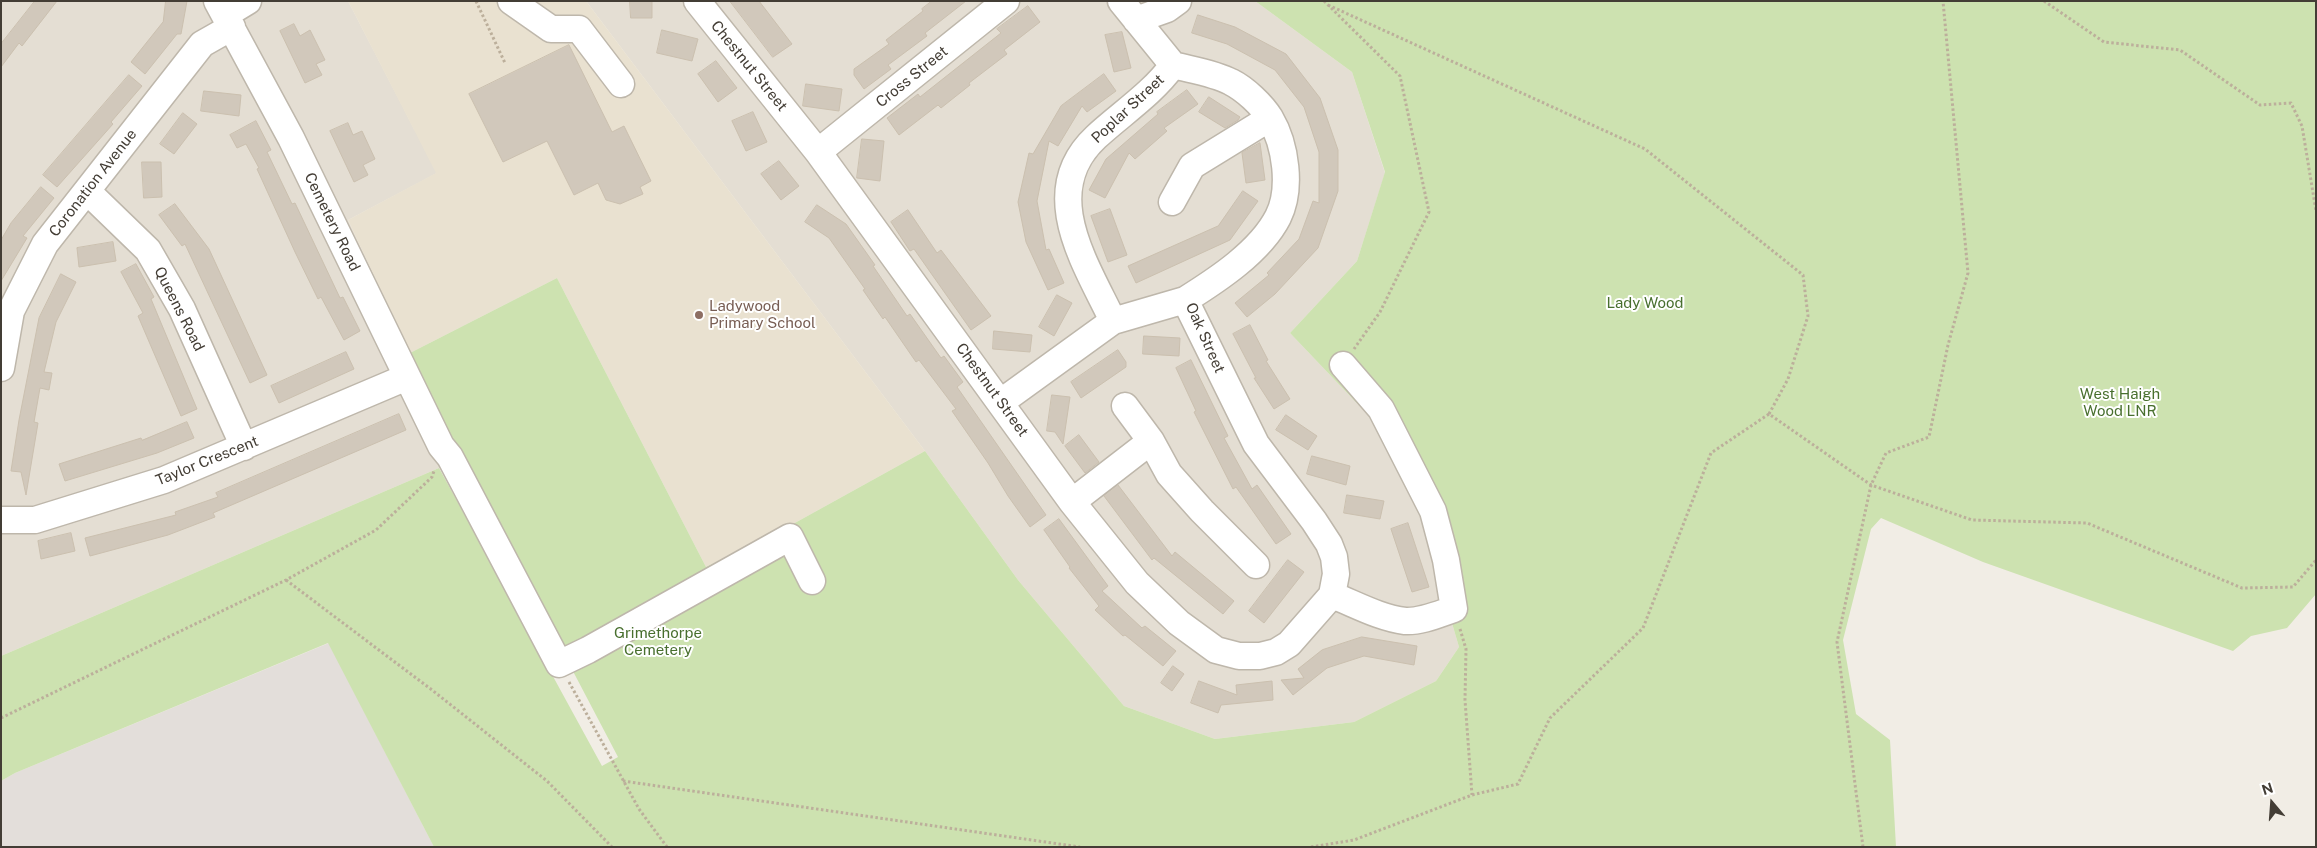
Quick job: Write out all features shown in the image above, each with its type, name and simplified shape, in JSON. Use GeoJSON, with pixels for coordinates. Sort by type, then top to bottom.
{"type":"FeatureCollection","features":[{"type":"Feature","properties":{"kind":"street","name":"Coronation Avenue"},"geometry":{"type":"LineString","coordinates":[[1,368],[11,311],[45,244],[225,14],[248,1]]}},
{"type":"Feature","properties":{"kind":"street"},"geometry":{"type":"LineString","coordinates":[[510,1],[552,29],[579,29],[621,84]]}},
{"type":"Feature","properties":{"kind":"street","name":"Chestnut Street"},"geometry":{"type":"LineString","coordinates":[[696,1],[818,152],[1072,502],[1137,583],[1178,622],[1216,650],[1239,656],[1260,656],[1276,652],[1289,644],[1332,595]]}},
{"type":"Feature","properties":{"kind":"street","name":"Cross Street"},"geometry":{"type":"LineString","coordinates":[[818,152],[1006,1]]}},
{"type":"Feature","properties":{"kind":"street"},"geometry":{"type":"LineString","coordinates":[[1128,11],[1168,9],[1178,1]]}},
{"type":"Feature","properties":{"kind":"street"},"geometry":{"type":"LineString","coordinates":[[1128,11],[1173,65]]}},
{"type":"Feature","properties":{"kind":"street","name":"Cemetery Road"},"geometry":{"type":"LineString","coordinates":[[225,14],[291,138],[441,446],[450,457],[559,664]]}},
{"type":"Feature","properties":{"kind":"street","name":"Oak Street"},"geometry":{"type":"LineString","coordinates":[[1173,65],[1232,82],[1253,99],[1270,118],[1279,138],[1286,190],[1278,217],[1260,241],[1235,264],[1215,281],[1185,300],[1256,444],[1330,544],[1336,574],[1332,595]]}},
{"type":"Feature","properties":{"kind":"street","name":"Poplar Street"},"geometry":{"type":"LineString","coordinates":[[1113,321],[1071,231],[1068,205],[1070,177],[1081,154],[1095,138],[1160,83],[1173,65]]}},
{"type":"Feature","properties":{"kind":"street"},"geometry":{"type":"LineString","coordinates":[[1172,202],[1192,166],[1270,118]]}},
{"type":"Feature","properties":{"kind":"street","name":"Queens Road"},"geometry":{"type":"LineString","coordinates":[[87,191],[148,250],[182,308],[244,446]]}},
{"type":"Feature","properties":{"kind":"street"},"geometry":{"type":"LineString","coordinates":[[1001,402],[1113,321],[1185,300]]}},
{"type":"Feature","properties":{"kind":"street"},"geometry":{"type":"LineString","coordinates":[[1332,595],[1368,610],[1406,621],[1427,618],[1454,609],[1446,560],[1433,511],[1380,409],[1343,365]]}},
{"type":"Feature","properties":{"kind":"street","name":"Taylor Crescent"},"geometry":{"type":"LineString","coordinates":[[1,520],[35,520],[164,480],[406,377]]}},
{"type":"Feature","properties":{"kind":"street"},"geometry":{"type":"LineString","coordinates":[[1125,406],[1151,440],[1169,474],[1202,511],[1256,565]]}},
{"type":"Feature","properties":{"kind":"street"},"geometry":{"type":"LineString","coordinates":[[1072,502],[1151,440]]}},
{"type":"Feature","properties":{"kind":"street"},"geometry":{"type":"LineString","coordinates":[[559,664],[588,650],[790,537],[812,581]]}},
{"type":"Feature","properties":{"kind":"path"},"geometry":{"type":"LineString","coordinates":[[476,1],[505,63]]}},
{"type":"Feature","properties":{"kind":"path"},"geometry":{"type":"LineString","coordinates":[[1324,1],[1400,76],[1429,212],[1380,312],[1343,365]]}},
{"type":"Feature","properties":{"kind":"path"},"geometry":{"type":"LineString","coordinates":[[1863,847],[1837,642],[1872,485],[1886,453],[1929,437],[1948,345],[1968,273],[1943,1]]}},
{"type":"Feature","properties":{"kind":"path"},"geometry":{"type":"LineString","coordinates":[[2044,1],[2104,42],[2180,50],[2260,105],[2291,103],[2302,126],[2316,211]]}},
{"type":"Feature","properties":{"kind":"path"},"geometry":{"type":"LineString","coordinates":[[1311,847],[1354,840],[1472,795],[1518,784],[1550,718],[1643,628],[1710,453],[1769,414],[1788,379],[1808,316],[1803,275],[1645,149],[1328,5]]}},
{"type":"Feature","properties":{"kind":"path"},"geometry":{"type":"LineString","coordinates":[[1769,414],[1872,485],[1972,520],[2087,523],[2242,588],[2293,586],[2316,560]]}},
{"type":"Feature","properties":{"kind":"path"},"geometry":{"type":"LineString","coordinates":[[1,718],[286,580],[376,530],[432,477],[441,446]]}},
{"type":"Feature","properties":{"kind":"path"},"geometry":{"type":"LineString","coordinates":[[286,580],[432,690],[547,781],[612,847]]}},
{"type":"Feature","properties":{"kind":"path"},"geometry":{"type":"LineString","coordinates":[[1454,609],[1466,649],[1465,700],[1472,795]]}},
{"type":"Feature","properties":{"kind":"path"},"geometry":{"type":"LineString","coordinates":[[559,664],[639,809],[666,847]]}},
{"type":"Feature","properties":{"kind":"path"},"geometry":{"type":"LineString","coordinates":[[623,781],[1080,847]]}},
{"type":"Feature","properties":{"kind":"path"},"geometry":{"type":"LineString","coordinates":[[1354,840],[1354,847]]}},
{"type":"Feature","properties":{"kind":"shaded area"},"geometry":{"type":"Polygon","coordinates":[[[1,1],[348,1],[437,173],[348,220],[460,456],[439,468],[1,656],[1,1]]]}},
{"type":"Feature","properties":{"kind":"shaded area","name":"Ladywood Primary School"},"geometry":{"type":"Polygon","coordinates":[[[348,1],[586,1],[925,451],[793,524],[706,567],[557,278],[410,353],[348,220],[436,173],[348,1]]]}},
{"type":"Feature","properties":{"kind":"shaded area"},"geometry":{"type":"Polygon","coordinates":[[[586,1],[1255,1],[1352,72],[1385,173],[1357,261],[1290,333],[1371,418],[1417,504],[1459,647],[1436,681],[1354,722],[1215,739],[1124,706],[1018,580],[925,451],[586,1]]]}},
{"type":"Feature","properties":{"kind":"shaded area"},"geometry":{"type":"Polygon","coordinates":[[[329,643],[434,847],[1,847],[1,781],[15,773],[329,643]]]}},
{"type":"Feature","properties":{"kind":"green space"},"geometry":{"type":"Polygon","coordinates":[[[1255,1],[2316,1],[2316,594],[2287,628],[2251,636],[2233,651],[1983,562],[1881,518],[1871,529],[1843,640],[1856,714],[1890,740],[1896,847],[434,847],[328,643],[15,773],[1,781],[1,656],[439,468],[602,766],[618,757],[460,456],[410,353],[557,278],[706,567],[793,524],[925,451],[1018,580],[1124,706],[1215,739],[1354,722],[1436,681],[1459,647],[1417,504],[1371,418],[1290,333],[1357,261],[1385,172],[1352,72],[1255,1]]]}},
{"type":"Feature","properties":{"kind":"building"},"geometry":{"type":"Polygon","coordinates":[[[35,1],[57,1],[22,46],[19,43],[1,67],[1,44],[35,1]]]}},
{"type":"Feature","properties":{"kind":"building"},"geometry":{"type":"Polygon","coordinates":[[[166,1],[187,1],[181,34],[177,34],[145,74],[131,62],[163,22],[166,1]]]}},
{"type":"Feature","properties":{"kind":"building"},"geometry":{"type":"Polygon","coordinates":[[[630,1],[652,1],[652,18],[631,18],[630,1]]]}},
{"type":"Feature","properties":{"kind":"building"},"geometry":{"type":"Polygon","coordinates":[[[730,1],[759,1],[792,44],[773,57],[730,1]]]}},
{"type":"Feature","properties":{"kind":"building"},"geometry":{"type":"Polygon","coordinates":[[[932,1],[966,1],[925,33],[927,36],[888,65],[891,69],[864,89],[854,75],[854,69],[889,44],[886,40],[923,11],[922,9],[932,1]]]}},
{"type":"Feature","properties":{"kind":"building"},"geometry":{"type":"Polygon","coordinates":[[[1028,6],[1040,22],[1004,50],[1007,54],[969,83],[970,85],[941,108],[938,105],[899,135],[887,118],[918,94],[920,97],[1001,33],[997,29],[1028,6]]]}},
{"type":"Feature","properties":{"kind":"building"},"geometry":{"type":"Polygon","coordinates":[[[1198,15],[1235,27],[1286,54],[1320,98],[1338,150],[1338,191],[1318,248],[1275,294],[1247,317],[1235,303],[1269,275],[1267,273],[1299,239],[1313,201],[1319,203],[1319,152],[1304,107],[1275,70],[1227,44],[1192,33],[1198,15]]]}},
{"type":"Feature","properties":{"kind":"building"},"geometry":{"type":"Polygon","coordinates":[[[294,24],[300,36],[310,30],[325,60],[316,64],[322,75],[305,83],[280,31],[294,24]]]}},
{"type":"Feature","properties":{"kind":"building"},"geometry":{"type":"Polygon","coordinates":[[[662,30],[698,39],[692,61],[657,53],[662,30]]]}},
{"type":"Feature","properties":{"kind":"building"},"geometry":{"type":"Polygon","coordinates":[[[1122,32],[1131,68],[1114,72],[1105,35],[1122,32]]]}},
{"type":"Feature","properties":{"kind":"building"},"geometry":{"type":"Polygon","coordinates":[[[569,45],[612,132],[624,126],[651,181],[640,187],[643,194],[620,204],[606,200],[598,183],[574,195],[547,141],[503,162],[469,94],[569,45]]]}},
{"type":"Feature","properties":{"kind":"building"},"geometry":{"type":"Polygon","coordinates":[[[716,61],[737,88],[718,102],[698,74],[716,61]]]}},
{"type":"Feature","properties":{"kind":"building"},"geometry":{"type":"Polygon","coordinates":[[[1104,74],[1116,91],[1087,112],[1082,106],[1058,146],[1049,141],[1037,201],[1046,250],[1049,249],[1064,283],[1048,290],[1026,242],[1018,202],[1029,153],[1033,154],[1061,106],[1104,74]]]}},
{"type":"Feature","properties":{"kind":"building"},"geometry":{"type":"Polygon","coordinates":[[[129,75],[142,86],[111,122],[113,124],[57,187],[43,175],[129,75]]]}},
{"type":"Feature","properties":{"kind":"building"},"geometry":{"type":"Polygon","coordinates":[[[806,84],[842,89],[839,111],[803,106],[806,84]]]}},
{"type":"Feature","properties":{"kind":"building"},"geometry":{"type":"Polygon","coordinates":[[[1187,90],[1198,104],[1164,128],[1167,131],[1135,159],[1129,153],[1105,198],[1089,190],[1106,159],[1158,114],[1157,112],[1187,90]]]}},
{"type":"Feature","properties":{"kind":"building"},"geometry":{"type":"Polygon","coordinates":[[[204,91],[241,95],[239,116],[201,111],[204,91]]]}},
{"type":"Feature","properties":{"kind":"building"},"geometry":{"type":"Polygon","coordinates":[[[1209,97],[1240,117],[1238,120],[1225,128],[1199,112],[1209,97]]]}},
{"type":"Feature","properties":{"kind":"building"},"geometry":{"type":"Polygon","coordinates":[[[753,112],[767,142],[746,151],[732,121],[753,112]]]}},
{"type":"Feature","properties":{"kind":"building"},"geometry":{"type":"Polygon","coordinates":[[[183,113],[197,124],[174,154],[160,144],[183,113]]]}},
{"type":"Feature","properties":{"kind":"building"},"geometry":{"type":"Polygon","coordinates":[[[256,121],[271,150],[267,152],[292,204],[295,203],[340,298],[343,297],[360,331],[344,340],[321,297],[318,299],[257,169],[259,168],[246,144],[237,148],[230,135],[256,121]]]}},
{"type":"Feature","properties":{"kind":"building"},"geometry":{"type":"Polygon","coordinates":[[[348,123],[353,135],[362,131],[375,159],[363,165],[368,175],[354,182],[330,131],[348,123]]]}},
{"type":"Feature","properties":{"kind":"building"},"geometry":{"type":"Polygon","coordinates":[[[862,139],[884,141],[880,181],[857,178],[862,139]]]}},
{"type":"Feature","properties":{"kind":"building"},"geometry":{"type":"Polygon","coordinates":[[[1260,143],[1265,180],[1246,183],[1242,153],[1260,143]]]}},
{"type":"Feature","properties":{"kind":"building"},"geometry":{"type":"Polygon","coordinates":[[[779,161],[799,186],[781,200],[761,174],[779,161]]]}},
{"type":"Feature","properties":{"kind":"building"},"geometry":{"type":"Polygon","coordinates":[[[142,162],[161,162],[162,197],[144,198],[142,162]]]}},
{"type":"Feature","properties":{"kind":"building"},"geometry":{"type":"Polygon","coordinates":[[[41,187],[54,198],[23,236],[27,238],[1,281],[1,240],[11,223],[41,187]]]}},
{"type":"Feature","properties":{"kind":"building"},"geometry":{"type":"Polygon","coordinates":[[[1243,191],[1258,201],[1230,240],[1136,283],[1128,266],[1218,226],[1243,191]]]}},
{"type":"Feature","properties":{"kind":"building"},"geometry":{"type":"Polygon","coordinates":[[[175,204],[209,249],[267,375],[250,383],[185,244],[182,246],[159,215],[175,204]]]}},
{"type":"Feature","properties":{"kind":"building"},"geometry":{"type":"Polygon","coordinates":[[[817,205],[846,224],[875,265],[873,266],[907,316],[910,314],[941,358],[944,356],[963,382],[957,387],[1046,515],[1030,527],[952,411],[956,409],[919,360],[916,362],[885,317],[883,319],[863,290],[865,289],[829,238],[805,222],[817,205]]]}},
{"type":"Feature","properties":{"kind":"building"},"geometry":{"type":"Polygon","coordinates":[[[1110,209],[1127,255],[1108,262],[1091,216],[1110,209]]]}},
{"type":"Feature","properties":{"kind":"building"},"geometry":{"type":"Polygon","coordinates":[[[908,210],[937,253],[941,250],[991,316],[971,330],[914,249],[910,251],[891,222],[908,210]]]}},
{"type":"Feature","properties":{"kind":"building"},"geometry":{"type":"Polygon","coordinates":[[[113,242],[116,261],[79,267],[77,248],[113,242]]]}},
{"type":"Feature","properties":{"kind":"building"},"geometry":{"type":"Polygon","coordinates":[[[136,264],[154,297],[151,299],[197,409],[181,416],[138,316],[143,313],[121,272],[136,264]]]}},
{"type":"Feature","properties":{"kind":"building"},"geometry":{"type":"Polygon","coordinates":[[[61,274],[76,282],[56,322],[44,372],[52,373],[49,390],[40,388],[34,422],[38,423],[26,495],[21,472],[11,471],[19,420],[39,318],[61,274]]]}},
{"type":"Feature","properties":{"kind":"building"},"geometry":{"type":"Polygon","coordinates":[[[1057,295],[1072,303],[1054,336],[1039,327],[1057,295]]]}},
{"type":"Feature","properties":{"kind":"building"},"geometry":{"type":"Polygon","coordinates":[[[1250,325],[1268,360],[1266,361],[1290,399],[1274,409],[1254,378],[1256,378],[1233,334],[1250,325]]]}},
{"type":"Feature","properties":{"kind":"building"},"geometry":{"type":"Polygon","coordinates":[[[994,331],[1032,335],[1030,352],[993,349],[994,331]]]}},
{"type":"Feature","properties":{"kind":"building"},"geometry":{"type":"Polygon","coordinates":[[[1144,336],[1180,338],[1179,356],[1143,354],[1144,336]]]}},
{"type":"Feature","properties":{"kind":"building"},"geometry":{"type":"Polygon","coordinates":[[[1118,350],[1126,362],[1126,367],[1081,398],[1071,382],[1118,350]]]}},
{"type":"Feature","properties":{"kind":"building"},"geometry":{"type":"Polygon","coordinates":[[[346,352],[354,369],[279,403],[271,386],[346,352]]]}},
{"type":"Feature","properties":{"kind":"building"},"geometry":{"type":"Polygon","coordinates":[[[1191,360],[1228,436],[1224,438],[1252,489],[1257,485],[1291,534],[1276,544],[1236,487],[1233,489],[1194,412],[1196,411],[1176,368],[1191,360]]]}},
{"type":"Feature","properties":{"kind":"building"},"geometry":{"type":"Polygon","coordinates":[[[1052,395],[1070,397],[1063,444],[1055,432],[1047,431],[1052,395]]]}},
{"type":"Feature","properties":{"kind":"building"},"geometry":{"type":"Polygon","coordinates":[[[399,414],[406,430],[213,513],[215,517],[168,535],[90,556],[85,538],[176,515],[175,512],[218,497],[216,493],[399,414]]]}},
{"type":"Feature","properties":{"kind":"building"},"geometry":{"type":"Polygon","coordinates":[[[1286,415],[1317,436],[1308,450],[1276,430],[1286,415]]]}},
{"type":"Feature","properties":{"kind":"building"},"geometry":{"type":"Polygon","coordinates":[[[187,422],[194,438],[157,453],[65,481],[59,464],[141,438],[142,440],[187,422]]]}},
{"type":"Feature","properties":{"kind":"building"},"geometry":{"type":"Polygon","coordinates":[[[1079,435],[1099,462],[1085,473],[1065,446],[1079,435]]]}},
{"type":"Feature","properties":{"kind":"building"},"geometry":{"type":"Polygon","coordinates":[[[1312,456],[1350,466],[1346,485],[1307,474],[1312,456]]]}},
{"type":"Feature","properties":{"kind":"building"},"geometry":{"type":"Polygon","coordinates":[[[1118,485],[1172,556],[1175,552],[1234,601],[1223,614],[1154,558],[1152,560],[1104,496],[1118,485]]]}},
{"type":"Feature","properties":{"kind":"building"},"geometry":{"type":"Polygon","coordinates":[[[1347,495],[1384,501],[1380,519],[1344,513],[1347,495]]]}},
{"type":"Feature","properties":{"kind":"building"},"geometry":{"type":"Polygon","coordinates":[[[1059,519],[1108,586],[1102,591],[1142,628],[1145,626],[1176,651],[1163,666],[1125,635],[1123,636],[1095,610],[1099,606],[1069,568],[1044,530],[1059,519]]]}},
{"type":"Feature","properties":{"kind":"building"},"geometry":{"type":"Polygon","coordinates":[[[1408,523],[1429,587],[1412,592],[1391,529],[1408,523]]]}},
{"type":"Feature","properties":{"kind":"building"},"geometry":{"type":"Polygon","coordinates":[[[71,533],[75,551],[41,559],[38,541],[71,533]]]}},
{"type":"Feature","properties":{"kind":"building"},"geometry":{"type":"Polygon","coordinates":[[[1288,560],[1304,572],[1264,623],[1249,611],[1288,560]]]}},
{"type":"Feature","properties":{"kind":"building"},"geometry":{"type":"Polygon","coordinates":[[[1362,637],[1417,646],[1414,665],[1364,656],[1327,668],[1293,695],[1281,680],[1304,678],[1298,669],[1322,650],[1362,637]]]}},
{"type":"Feature","properties":{"kind":"building"},"geometry":{"type":"Polygon","coordinates":[[[1173,666],[1184,674],[1172,691],[1161,683],[1173,666]]]}},
{"type":"Feature","properties":{"kind":"building"},"geometry":{"type":"Polygon","coordinates":[[[1199,681],[1237,695],[1236,685],[1272,681],[1273,700],[1221,705],[1218,713],[1191,703],[1199,681]]]}},
{"type":"Feature","properties":{"kind":"place","name":"Ladywood Primary School"},"geometry":{"type":"Point","coordinates":[699,315]}},
{"type":"Feature","properties":{"kind":"park label","name":"Lady Wood"},"geometry":{"type":"Point","coordinates":[1645,303]}},
{"type":"Feature","properties":{"kind":"park label","name":"West Haigh Wood LNR"},"geometry":{"type":"Point","coordinates":[2120,402]}},
{"type":"Feature","properties":{"kind":"park label","name":"Grimethorpe Cemetery"},"geometry":{"type":"Point","coordinates":[658,642]}}]}
